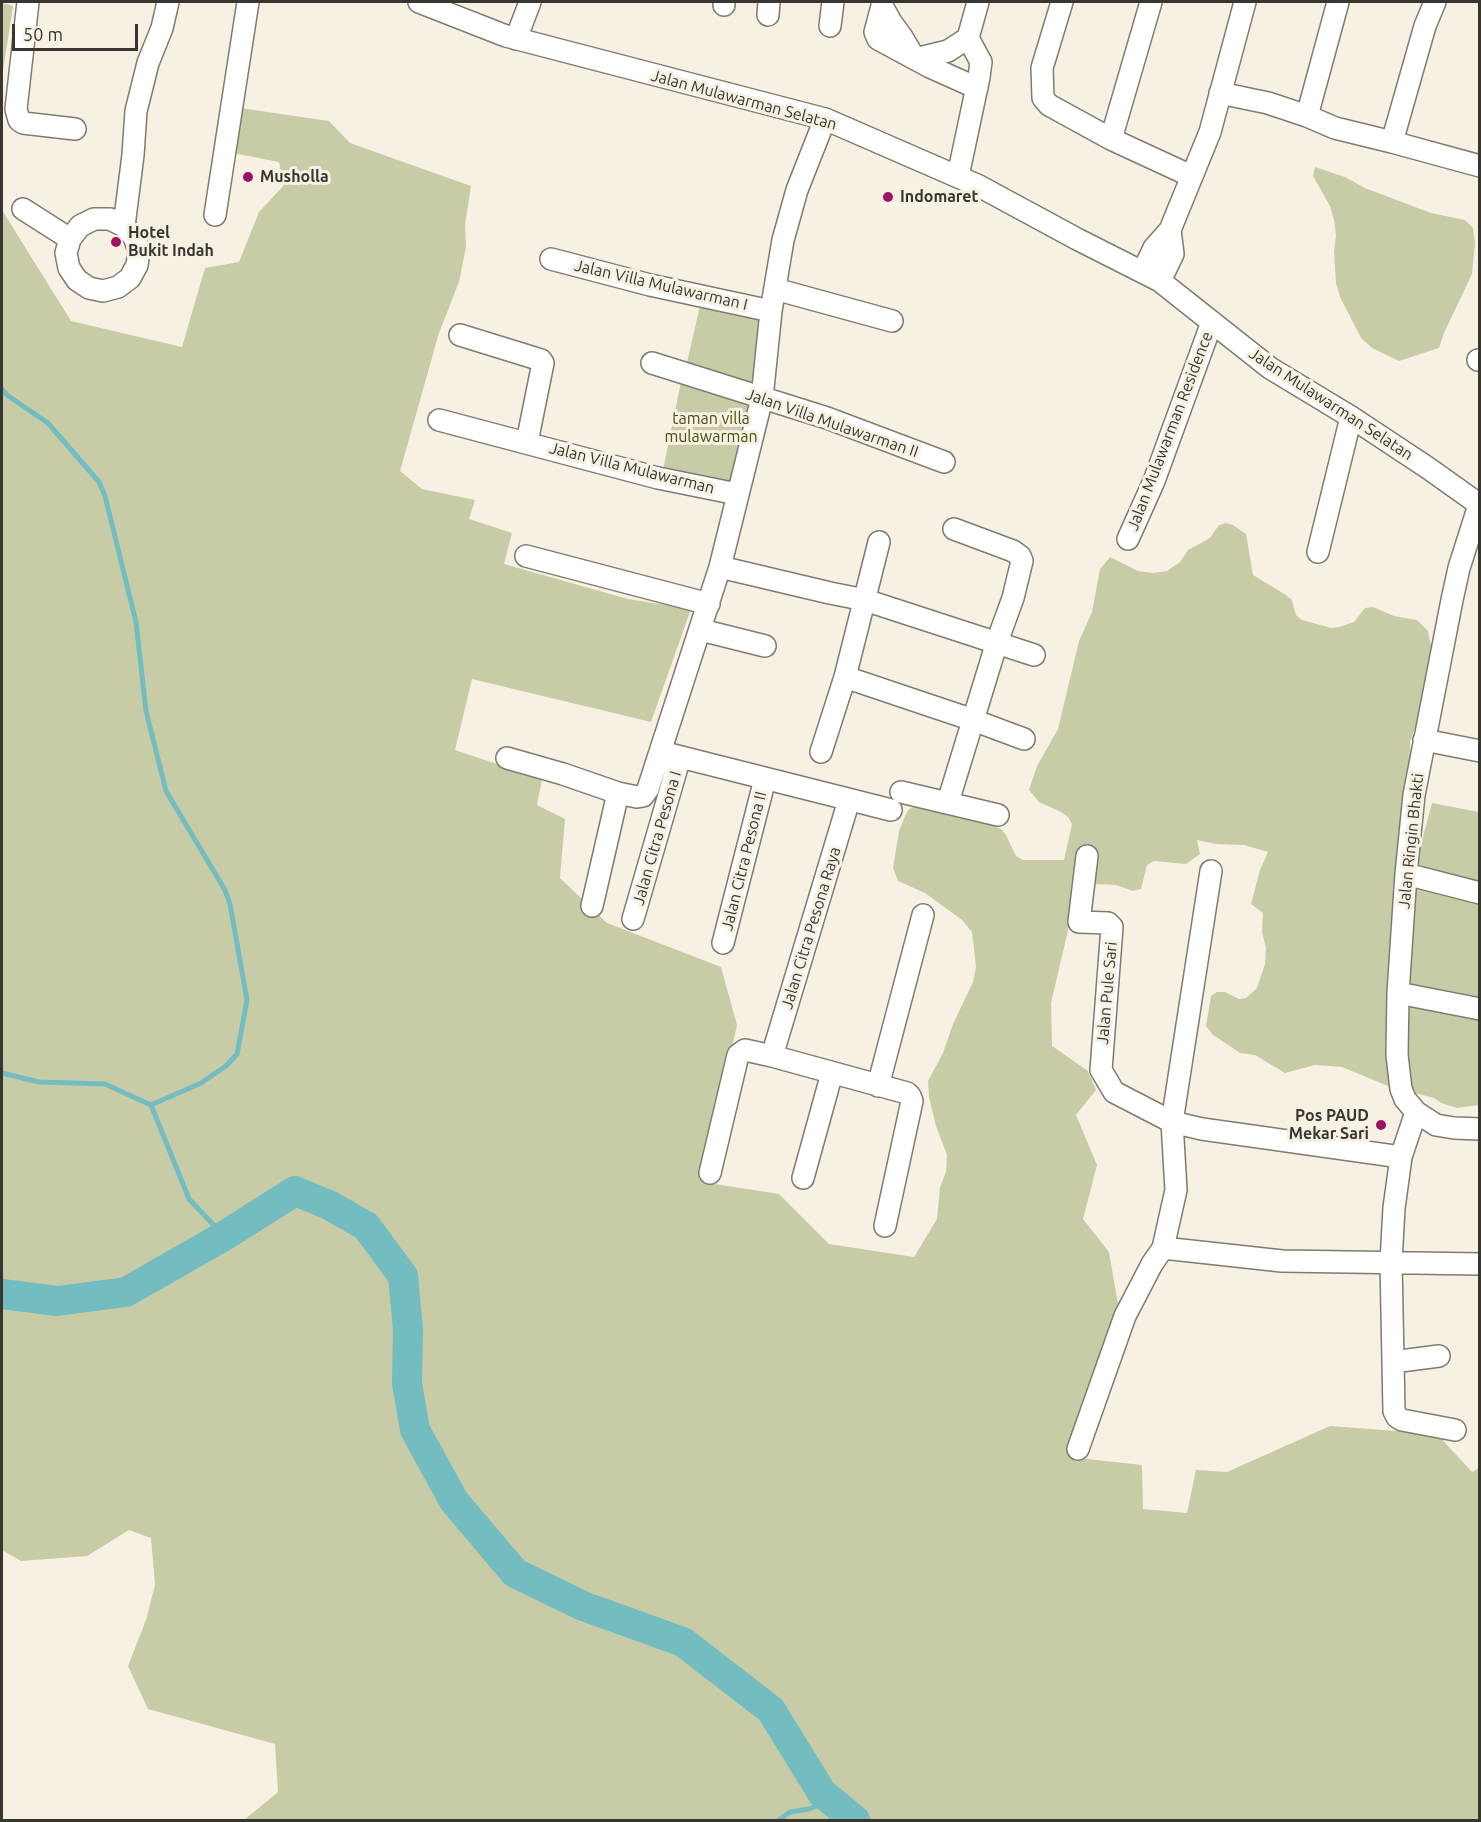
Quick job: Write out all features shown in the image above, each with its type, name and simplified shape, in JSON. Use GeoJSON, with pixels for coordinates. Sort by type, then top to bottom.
{"type":"FeatureCollection","features":[{"type":"Feature","properties":{"kind":"street"},"geometry":{"type":"LineString","coordinates":[[28,2],[16,109],[19,120],[23,123],[75,129]]}},
{"type":"Feature","properties":{"kind":"street"},"geometry":{"type":"LineString","coordinates":[[124,226],[134,155],[136,111],[148,63],[162,28],[168,2]]}},
{"type":"Feature","properties":{"kind":"street"},"geometry":{"type":"LineString","coordinates":[[215,214],[248,2]]}},
{"type":"Feature","properties":{"kind":"street","name":"Jalan Mulawarman Selatan"},"geometry":{"type":"LineString","coordinates":[[419,2],[516,39],[825,119],[958,176],[1151,276],[1270,368],[1351,417],[1479,504]]}},
{"type":"Feature","properties":{"kind":"street"},"geometry":{"type":"LineString","coordinates":[[516,39],[530,2]]}},
{"type":"Feature","properties":{"kind":"street"},"geometry":{"type":"LineString","coordinates":[[830,26],[833,2]]}},
{"type":"Feature","properties":{"kind":"street"},"geometry":{"type":"LineString","coordinates":[[915,59],[948,51],[968,38],[978,2]]}},
{"type":"Feature","properties":{"kind":"street"},"geometry":{"type":"LineString","coordinates":[[1062,2],[1042,68],[1043,98],[1049,105],[1111,139],[1191,176]]}},
{"type":"Feature","properties":{"kind":"street"},"geometry":{"type":"LineString","coordinates":[[1111,139],[1151,2]]}},
{"type":"Feature","properties":{"kind":"street"},"geometry":{"type":"LineString","coordinates":[[1151,276],[1154,248],[1170,230],[1210,132],[1245,2]]}},
{"type":"Feature","properties":{"kind":"street"},"geometry":{"type":"LineString","coordinates":[[1307,116],[1338,2]]}},
{"type":"Feature","properties":{"kind":"street"},"geometry":{"type":"LineString","coordinates":[[1392,141],[1425,26],[1435,2]]}},
{"type":"Feature","properties":{"kind":"street"},"geometry":{"type":"LineString","coordinates":[[882,4],[915,59],[977,88]]}},
{"type":"Feature","properties":{"kind":"street"},"geometry":{"type":"LineString","coordinates":[[958,176],[981,62],[968,38]]}},
{"type":"Feature","properties":{"kind":"street"},"geometry":{"type":"LineString","coordinates":[[1220,93],[1268,103],[1335,128],[1392,141],[1479,166]]}},
{"type":"Feature","properties":{"kind":"street","name":"Jalan Villa Mulawarman"},"geometry":{"type":"LineString","coordinates":[[670,755],[762,398],[771,311],[783,240],[797,190],[825,119]]}},
{"type":"Feature","properties":{"kind":"street"},"geometry":{"type":"LineString","coordinates":[[22,209],[70,239]]}},
{"type":"Feature","properties":{"kind":"street"},"geometry":{"type":"LineString","coordinates":[[94,219],[110,219],[124,226],[134,237],[139,251],[137,266],[130,278],[118,287],[103,291],[89,288],[76,280],[69,268],[66,253],[70,239],[80,226],[94,219]]}},
{"type":"Feature","properties":{"kind":"street","name":"Jalan Villa Mulawarman I"},"geometry":{"type":"LineString","coordinates":[[551,259],[650,285],[771,311]]}},
{"type":"Feature","properties":{"kind":"street"},"geometry":{"type":"LineString","coordinates":[[775,289],[892,321]]}},
{"type":"Feature","properties":{"kind":"street","name":"Jalan Mulawarman Residence"},"geometry":{"type":"LineString","coordinates":[[1128,539],[1155,481],[1212,322]]}},
{"type":"Feature","properties":{"kind":"street","name":"Jalan Villa Mulawarman"},"geometry":{"type":"LineString","coordinates":[[460,335],[542,360],[527,442]]}},
{"type":"Feature","properties":{"kind":"street","name":"Jalan Villa Mulawarman II"},"geometry":{"type":"LineString","coordinates":[[652,363],[827,418],[944,462]]}},
{"type":"Feature","properties":{"kind":"street"},"geometry":{"type":"LineString","coordinates":[[1318,552],[1351,417]]}},
{"type":"Feature","properties":{"kind":"street","name":"Jalan Villa Mulawarman"},"geometry":{"type":"LineString","coordinates":[[440,420],[658,478],[737,494]]}},
{"type":"Feature","properties":{"kind":"street","name":"Jalan Ringin Bhakti"},"geometry":{"type":"LineString","coordinates":[[1416,1112],[1405,1099],[1398,1071],[1398,993],[1414,795],[1452,600],[1475,528],[1479,504]]}},
{"type":"Feature","properties":{"kind":"street"},"geometry":{"type":"LineString","coordinates":[[948,802],[1021,567],[1020,556],[1013,551],[954,529]]}},
{"type":"Feature","properties":{"kind":"street"},"geometry":{"type":"LineString","coordinates":[[820,752],[845,677],[879,542]]}},
{"type":"Feature","properties":{"kind":"street"},"geometry":{"type":"LineString","coordinates":[[525,555],[709,604]]}},
{"type":"Feature","properties":{"kind":"street"},"geometry":{"type":"LineString","coordinates":[[720,567],[866,600],[1034,655]]}},
{"type":"Feature","properties":{"kind":"street"},"geometry":{"type":"LineString","coordinates":[[701,630],[765,646]]}},
{"type":"Feature","properties":{"kind":"street"},"geometry":{"type":"LineString","coordinates":[[845,677],[1024,738]]}},
{"type":"Feature","properties":{"kind":"street"},"geometry":{"type":"LineString","coordinates":[[1424,740],[1479,751]]}},
{"type":"Feature","properties":{"kind":"street"},"geometry":{"type":"LineString","coordinates":[[507,759],[637,797],[643,796],[670,755],[849,800],[948,802],[998,815]]}},
{"type":"Feature","properties":{"kind":"street","name":"Jalan Citra Pesona I"},"geometry":{"type":"LineString","coordinates":[[633,919],[670,755]]}},
{"type":"Feature","properties":{"kind":"street","name":"Jalan Citra Pesona II"},"geometry":{"type":"LineString","coordinates":[[723,942],[765,779]]}},
{"type":"Feature","properties":{"kind":"street"},"geometry":{"type":"LineString","coordinates":[[592,906],[618,793]]}},
{"type":"Feature","properties":{"kind":"street","name":"Jalan Citra Pesona Raya"},"geometry":{"type":"LineString","coordinates":[[772,1056],[849,800]]}},
{"type":"Feature","properties":{"kind":"street","name":"Jalan Pule Sari"},"geometry":{"type":"LineString","coordinates":[[1087,856],[1079,922],[1108,923],[1112,927],[1101,1070],[1114,1092],[1172,1122],[1202,1129],[1401,1157]]}},
{"type":"Feature","properties":{"kind":"street"},"geometry":{"type":"LineString","coordinates":[[1078,1449],[1125,1316],[1163,1248],[1176,1190],[1172,1122],[1211,871]]}},
{"type":"Feature","properties":{"kind":"street"},"geometry":{"type":"LineString","coordinates":[[1406,874],[1479,893]]}},
{"type":"Feature","properties":{"kind":"street"},"geometry":{"type":"LineString","coordinates":[[878,1086],[923,915]]}},
{"type":"Feature","properties":{"kind":"street"},"geometry":{"type":"LineString","coordinates":[[1398,993],[1479,1009]]}},
{"type":"Feature","properties":{"kind":"street"},"geometry":{"type":"LineString","coordinates":[[710,1173],[738,1055],[745,1050],[907,1093],[912,1101],[885,1226]]}},
{"type":"Feature","properties":{"kind":"street"},"geometry":{"type":"LineString","coordinates":[[803,1178],[832,1073]]}},
{"type":"Feature","properties":{"kind":"street"},"geometry":{"type":"LineString","coordinates":[[1455,1430],[1397,1417],[1395,1411],[1391,1262],[1394,1208],[1401,1157],[1416,1112],[1436,1125],[1479,1129]]}},
{"type":"Feature","properties":{"kind":"street"},"geometry":{"type":"LineString","coordinates":[[1163,1248],[1282,1261],[1479,1264]]}},
{"type":"Feature","properties":{"kind":"street"},"geometry":{"type":"LineString","coordinates":[[1393,1362],[1440,1356]]}},
{"type":"Feature","properties":{"kind":"green space"},"geometry":{"type":"Polygon","coordinates":[[[2,3],[13,6],[2,77],[2,3]]]}},
{"type":"Feature","properties":{"kind":"green space"},"geometry":{"type":"Polygon","coordinates":[[[240,108],[329,121],[350,143],[471,186],[465,225],[466,247],[459,282],[439,333],[400,471],[422,489],[475,500],[469,519],[512,533],[504,564],[628,599],[691,609],[651,722],[472,679],[455,750],[542,779],[537,805],[565,819],[560,878],[607,923],[721,967],[737,1025],[702,1182],[779,1194],[829,1244],[914,1257],[937,1219],[940,1187],[946,1172],[947,1155],[936,1126],[929,1097],[928,1081],[943,1053],[953,1024],[973,982],[976,967],[972,932],[962,920],[925,893],[898,881],[893,868],[899,831],[905,816],[909,809],[916,806],[979,820],[1001,829],[1016,856],[1023,860],[1064,860],[1072,824],[1061,812],[1039,802],[1029,790],[1037,766],[1058,729],[1079,641],[1092,612],[1100,569],[1110,557],[1138,571],[1153,573],[1167,571],[1180,562],[1188,550],[1210,538],[1219,525],[1226,523],[1246,534],[1253,575],[1292,600],[1296,615],[1302,620],[1331,628],[1339,627],[1354,622],[1365,608],[1373,607],[1394,616],[1417,620],[1428,631],[1434,661],[1425,700],[1410,742],[1415,866],[1432,803],[1479,812],[1479,1105],[1457,1108],[1434,1098],[1388,1086],[1342,1067],[1315,1065],[1285,1073],[1255,1055],[1240,1053],[1213,1035],[1206,1026],[1211,996],[1217,992],[1225,992],[1239,999],[1246,998],[1257,988],[1265,964],[1263,913],[1251,904],[1260,870],[1268,852],[1244,845],[1216,844],[1197,840],[1200,854],[1186,864],[1154,861],[1147,865],[1141,889],[1133,891],[1116,885],[1097,884],[1078,888],[1051,1003],[1052,1046],[1088,1071],[1096,1090],[1076,1115],[1097,1165],[1083,1219],[1109,1252],[1119,1310],[1069,1457],[1142,1465],[1143,1509],[1187,1513],[1196,1470],[1227,1472],[1330,1426],[1437,1434],[1472,1472],[1479,1468],[1479,1820],[244,1820],[278,1792],[275,1744],[148,1709],[128,1666],[146,1620],[155,1585],[151,1538],[129,1530],[87,1556],[21,1561],[2,1550],[2,210],[71,321],[182,347],[205,268],[239,262],[259,212],[284,185],[279,162],[233,153],[240,108]]]}},
{"type":"Feature","properties":{"kind":"green space"},"geometry":{"type":"Polygon","coordinates":[[[1315,167],[1431,213],[1465,220],[1473,228],[1475,243],[1472,274],[1439,348],[1399,361],[1372,348],[1361,338],[1340,297],[1336,283],[1334,220],[1330,206],[1313,176],[1315,167]]]}},
{"type":"Feature","properties":{"kind":"green space","name":"taman villa mulawarman"},"geometry":{"type":"Polygon","coordinates":[[[702,297],[766,305],[759,394],[685,371],[702,297]]]}},
{"type":"Feature","properties":{"kind":"green space","name":"taman villa mulawarman"},"geometry":{"type":"Polygon","coordinates":[[[682,377],[758,400],[734,491],[662,475],[682,377]]]}},
{"type":"Feature","properties":{"kind":"waterway"},"geometry":{"type":"LineString","coordinates":[[2,389],[7,395],[48,423],[99,482],[105,496],[136,622],[146,711],[166,791],[225,890],[230,904],[247,1000],[237,1054],[226,1066],[201,1083],[151,1105]]}},
{"type":"Feature","properties":{"kind":"waterway"},"geometry":{"type":"LineString","coordinates":[[2,1073],[39,1082],[105,1084],[151,1105],[189,1199],[224,1236]]}},
{"type":"Feature","properties":{"kind":"waterway"},"geometry":{"type":"LineString","coordinates":[[2,1294],[57,1301],[126,1292],[224,1236],[295,1191],[329,1205],[366,1226],[403,1276],[408,1329],[407,1383],[415,1430],[454,1501],[515,1573],[583,1606],[683,1642],[771,1710],[822,1793],[855,1820]]}},
{"type":"Feature","properties":{"kind":"waterway"},"geometry":{"type":"LineString","coordinates":[[779,1820],[790,1812],[809,1809],[830,1800]]}},
{"type":"Feature","properties":{"kind":"place","name":"Musholla"},"geometry":{"type":"Point","coordinates":[248,177]}},
{"type":"Feature","properties":{"kind":"place","name":"Indomaret"},"geometry":{"type":"Point","coordinates":[888,197]}},
{"type":"Feature","properties":{"kind":"place","name":"Hotel Bukit Indah"},"geometry":{"type":"Point","coordinates":[116,242]}},
{"type":"Feature","properties":{"kind":"place","name":"Pos PAUD Mekar Sari"},"geometry":{"type":"Point","coordinates":[1381,1125]}}]}
